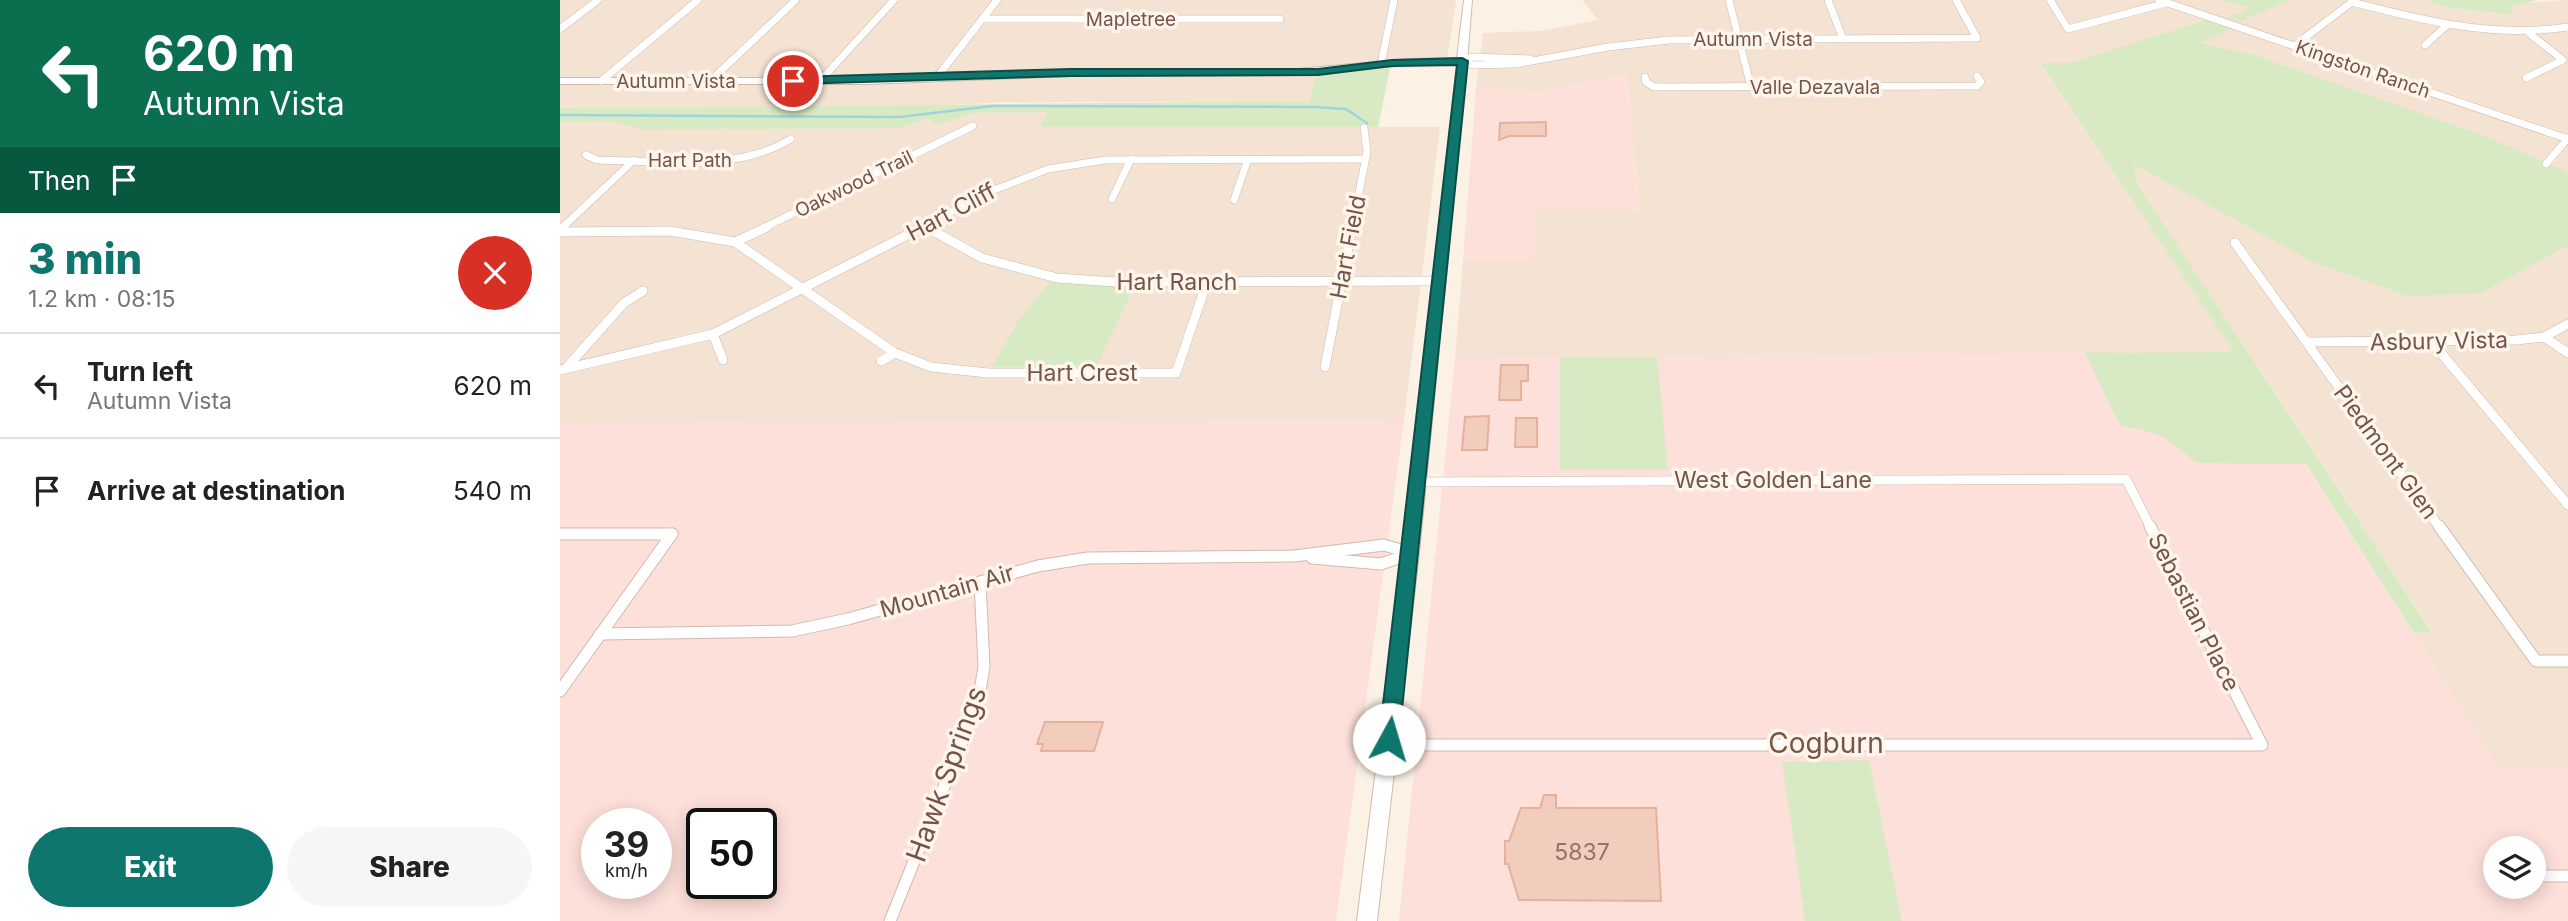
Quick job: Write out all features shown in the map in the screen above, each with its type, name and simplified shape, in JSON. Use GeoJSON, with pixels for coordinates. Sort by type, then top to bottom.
{"type":"FeatureCollection","features":[{"type":"Feature","properties":{"kind":"main road"},"geometry":{"type":"LineString","coordinates":[[1367,921],[1419,482],[1468,0]]}},
{"type":"Feature","properties":{"kind":"main road","name":"Autumn Vista"},"geometry":{"type":"LineString","coordinates":[[560,81],[820,80],[1071,73],[1308,72],[1462,61]]}},
{"type":"Feature","properties":{"kind":"street"},"geometry":{"type":"LineString","coordinates":[[560,29],[598,0]]}},
{"type":"Feature","properties":{"kind":"street"},"geometry":{"type":"LineString","coordinates":[[601,81],[698,0]]}},
{"type":"Feature","properties":{"kind":"street"},"geometry":{"type":"LineString","coordinates":[[710,81],[796,0]]}},
{"type":"Feature","properties":{"kind":"street"},"geometry":{"type":"LineString","coordinates":[[820,80],[894,0]]}},
{"type":"Feature","properties":{"kind":"street"},"geometry":{"type":"LineString","coordinates":[[937,77],[998,0]]}},
{"type":"Feature","properties":{"kind":"street"},"geometry":{"type":"LineString","coordinates":[[1381,65],[1394,0]]}},
{"type":"Feature","properties":{"kind":"street"},"geometry":{"type":"LineString","coordinates":[[1730,0],[1751,87]]}},
{"type":"Feature","properties":{"kind":"street"},"geometry":{"type":"LineString","coordinates":[[1828,0],[1843,39]]}},
{"type":"Feature","properties":{"kind":"street","name":"Autumn Vista"},"geometry":{"type":"LineString","coordinates":[[1462,61],[1472,65],[1516,64],[1652,41],[1977,38],[1956,0]]}},
{"type":"Feature","properties":{"kind":"street"},"geometry":{"type":"LineString","coordinates":[[2050,0],[2068,29],[2166,3]]}},
{"type":"Feature","properties":{"kind":"street","name":"Kingston Ranch"},"geometry":{"type":"LineString","coordinates":[[2158,0],[2568,139]]}},
{"type":"Feature","properties":{"kind":"street"},"geometry":{"type":"LineString","coordinates":[[2294,46],[2352,2],[2445,27],[2530,34],[2568,27]]}},
{"type":"Feature","properties":{"kind":"street","name":"Mapletree"},"geometry":{"type":"LineString","coordinates":[[982,19],[1280,19]]}},
{"type":"Feature","properties":{"kind":"street"},"geometry":{"type":"LineString","coordinates":[[2426,45],[2445,27]]}},
{"type":"Feature","properties":{"kind":"street"},"geometry":{"type":"LineString","coordinates":[[2526,78],[2563,60],[2530,34]]}},
{"type":"Feature","properties":{"kind":"street","name":"Valle Dezavala"},"geometry":{"type":"LineString","coordinates":[[1645,77],[1646,82],[1654,87],[1751,87],[1977,86],[1980,82],[1977,76]]}},
{"type":"Feature","properties":{"kind":"street","name":"Oakwood Trail"},"geometry":{"type":"LineString","coordinates":[[735,242],[973,126]]}},
{"type":"Feature","properties":{"kind":"street","name":"Hart Field"},"geometry":{"type":"LineString","coordinates":[[1325,366],[1366,159],[1364,128]]}},
{"type":"Feature","properties":{"kind":"street","name":"Hart Path"},"geometry":{"type":"LineString","coordinates":[[586,155],[597,160],[742,160],[774,150],[791,139]]}},
{"type":"Feature","properties":{"kind":"street"},"geometry":{"type":"LineString","coordinates":[[2546,164],[2568,139]]}},
{"type":"Feature","properties":{"kind":"street"},"geometry":{"type":"LineString","coordinates":[[1112,199],[1131,159]]}},
{"type":"Feature","properties":{"kind":"street","name":"Hart Cliff"},"geometry":{"type":"LineString","coordinates":[[563,369],[642,353],[713,334],[994,190],[1033,173],[1084,162],[1131,159],[1366,159]]}},
{"type":"Feature","properties":{"kind":"street"},"geometry":{"type":"LineString","coordinates":[[1234,201],[1248,159]]}},
{"type":"Feature","properties":{"kind":"street"},"geometry":{"type":"LineString","coordinates":[[560,231],[634,160]]}},
{"type":"Feature","properties":{"kind":"street","name":"Hart Ranch"},"geometry":{"type":"LineString","coordinates":[[925,226],[982,258],[1029,274],[1086,281],[1441,281]]}},
{"type":"Feature","properties":{"kind":"street","name":"Hart Crest"},"geometry":{"type":"LineString","coordinates":[[560,231],[691,232],[735,242],[895,353],[931,367],[968,373],[1176,373],[1207,282]]}},
{"type":"Feature","properties":{"kind":"street","name":"Piedmont Glen"},"geometry":{"type":"LineString","coordinates":[[2235,243],[2536,661],[2568,661]]}},
{"type":"Feature","properties":{"kind":"street"},"geometry":{"type":"LineString","coordinates":[[563,369],[624,303],[643,291]]}},
{"type":"Feature","properties":{"kind":"street","name":"Asbury Vista"},"geometry":{"type":"LineString","coordinates":[[2307,342],[2544,337],[2568,324]]}},
{"type":"Feature","properties":{"kind":"street"},"geometry":{"type":"LineString","coordinates":[[713,334],[723,360]]}},
{"type":"Feature","properties":{"kind":"street"},"geometry":{"type":"LineString","coordinates":[[2544,337],[2568,353]]}},
{"type":"Feature","properties":{"kind":"street"},"geometry":{"type":"LineString","coordinates":[[2431,341],[2568,505]]}},
{"type":"Feature","properties":{"kind":"street"},"geometry":{"type":"LineString","coordinates":[[881,361],[895,353]]}},
{"type":"Feature","properties":{"kind":"street","name":"West Golden Lane"},"geometry":{"type":"LineString","coordinates":[[1419,482],[2126,479]]}},
{"type":"Feature","properties":{"kind":"street","name":"Sebastian Place"},"geometry":{"type":"LineString","coordinates":[[2126,479],[2262,745]]}},
{"type":"Feature","properties":{"kind":"street"},"geometry":{"type":"LineString","coordinates":[[560,534],[672,534],[560,691]]}},
{"type":"Feature","properties":{"kind":"street","name":"Mountain Air"},"geometry":{"type":"LineString","coordinates":[[600,634],[748,634],[792,631],[848,619],[1038,566],[1088,558],[1294,556],[1384,545],[1411,553]]}},
{"type":"Feature","properties":{"kind":"street","name":"Mountain Air"},"geometry":{"type":"LineString","coordinates":[[1294,556],[1381,565],[1411,553]]}},
{"type":"Feature","properties":{"kind":"street","name":"Hawk Springs"},"geometry":{"type":"LineString","coordinates":[[890,921],[978,702],[984,667],[980,582]]}},
{"type":"Feature","properties":{"kind":"street","name":"Cogburn"},"geometry":{"type":"LineString","coordinates":[[1389,739],[1427,745],[2262,745]]}},
{"type":"Feature","properties":{"kind":"street"},"geometry":{"type":"LineString","coordinates":[[2546,876],[2568,876]]}},
{"type":"Feature","properties":{"kind":"shaded area"},"geometry":{"type":"Polygon","coordinates":[[[560,0],[1456,0],[1446,67],[1390,68],[1317,76],[1308,102],[1009,102],[613,121],[644,130],[902,128],[927,118],[938,125],[974,113],[1049,112],[1041,127],[1440,127],[1404,420],[560,423],[560,0]]]}},
{"type":"Feature","properties":{"kind":"shaded area"},"geometry":{"type":"Polygon","coordinates":[[[1582,0],[2425,0],[2451,8],[2507,14],[2511,6],[2523,3],[2568,0],[2568,172],[2251,54],[2198,43],[2230,29],[2205,20],[2070,63],[2042,64],[2234,352],[1455,358],[1463,261],[1533,260],[1535,212],[1640,212],[1627,73],[1541,91],[1476,90],[1483,33],[1541,31],[1598,20],[1582,0]]]}},
{"type":"Feature","properties":{"kind":"shaded area"},"geometry":{"type":"Polygon","coordinates":[[[1627,73],[1640,212],[1535,212],[1534,261],[1463,261],[1476,90],[1541,91],[1627,73]]]}},
{"type":"Feature","properties":{"kind":"shaded area"},"geometry":{"type":"Polygon","coordinates":[[[2132,163],[2311,261],[2481,293],[2568,246],[2568,766],[2498,767],[2413,632],[2432,631],[2138,185],[2132,163]]]}},
{"type":"Feature","properties":{"kind":"shaded area"},"geometry":{"type":"Polygon","coordinates":[[[2234,352],[2498,766],[2568,766],[2568,921],[1399,921],[1455,358],[2234,352]]]}},
{"type":"Feature","properties":{"kind":"shaded area"},"geometry":{"type":"Polygon","coordinates":[[[1404,420],[1336,921],[560,921],[560,423],[1404,420]]]}},
{"type":"Feature","properties":{"kind":"green space"},"geometry":{"type":"Polygon","coordinates":[[[2221,0],[2290,0],[2239,22],[2227,18],[2250,8],[2221,0]]]}},
{"type":"Feature","properties":{"kind":"green space"},"geometry":{"type":"Polygon","coordinates":[[[2425,0],[2537,0],[2512,6],[2511,13],[2507,14],[2451,8],[2425,0]]]}},
{"type":"Feature","properties":{"kind":"green space"},"geometry":{"type":"Polygon","coordinates":[[[2205,20],[2231,29],[2199,43],[2251,54],[2482,135],[2568,172],[2568,246],[2481,293],[2408,296],[2311,261],[2133,164],[2138,185],[2432,632],[2413,632],[2306,464],[2197,463],[2165,438],[2141,429],[2120,426],[2085,353],[2234,352],[2041,63],[2070,63],[2205,20]]]}},
{"type":"Feature","properties":{"kind":"green space"},"geometry":{"type":"Polygon","coordinates":[[[1390,68],[1378,127],[1040,127],[1048,112],[974,113],[938,125],[927,118],[902,128],[644,130],[612,121],[560,121],[560,108],[1308,102],[1317,76],[1390,68]]]}},
{"type":"Feature","properties":{"kind":"green space"},"geometry":{"type":"Polygon","coordinates":[[[1050,282],[1134,287],[1096,367],[992,367],[1018,321],[1050,282]]]}},
{"type":"Feature","properties":{"kind":"green space"},"geometry":{"type":"Polygon","coordinates":[[[1560,357],[1657,357],[1668,470],[1560,470],[1560,357]]]}},
{"type":"Feature","properties":{"kind":"green space"},"geometry":{"type":"Polygon","coordinates":[[[1869,760],[1902,921],[1805,921],[1782,762],[1869,760]]]}},
{"type":"Feature","properties":{"kind":"building"},"geometry":{"type":"Polygon","coordinates":[[[1546,122],[1546,136],[1509,136],[1499,140],[1500,123],[1546,122]]]}},
{"type":"Feature","properties":{"kind":"building"},"geometry":{"type":"Polygon","coordinates":[[[1501,365],[1528,365],[1528,381],[1521,381],[1521,400],[1499,400],[1501,365]]]}},
{"type":"Feature","properties":{"kind":"building"},"geometry":{"type":"Polygon","coordinates":[[[1489,416],[1487,450],[1462,450],[1465,417],[1489,416]]]}},
{"type":"Feature","properties":{"kind":"building"},"geometry":{"type":"Polygon","coordinates":[[[1516,418],[1537,418],[1537,447],[1515,447],[1516,418]]]}},
{"type":"Feature","properties":{"kind":"building"},"geometry":{"type":"Polygon","coordinates":[[[1045,722],[1103,722],[1094,751],[1041,751],[1043,744],[1037,744],[1045,722]]]}},
{"type":"Feature","properties":{"kind":"building"},"geometry":{"type":"Polygon","coordinates":[[[1544,795],[1556,795],[1556,808],[1656,808],[1661,901],[1519,900],[1508,864],[1505,864],[1505,841],[1509,841],[1521,808],[1540,808],[1544,795]]]}},
{"type":"Feature","properties":{"kind":"waterway"},"geometry":{"type":"LineString","coordinates":[[560,115],[899,117],[992,106],[1314,107],[1346,109],[1367,123]]}},
{"type":"Feature","properties":{"kind":"route"},"geometry":{"type":"LineString","coordinates":[[793,81],[1071,73],[1318,72],[1416,61],[1462,61],[1424,437],[1389,739]]}}]}
